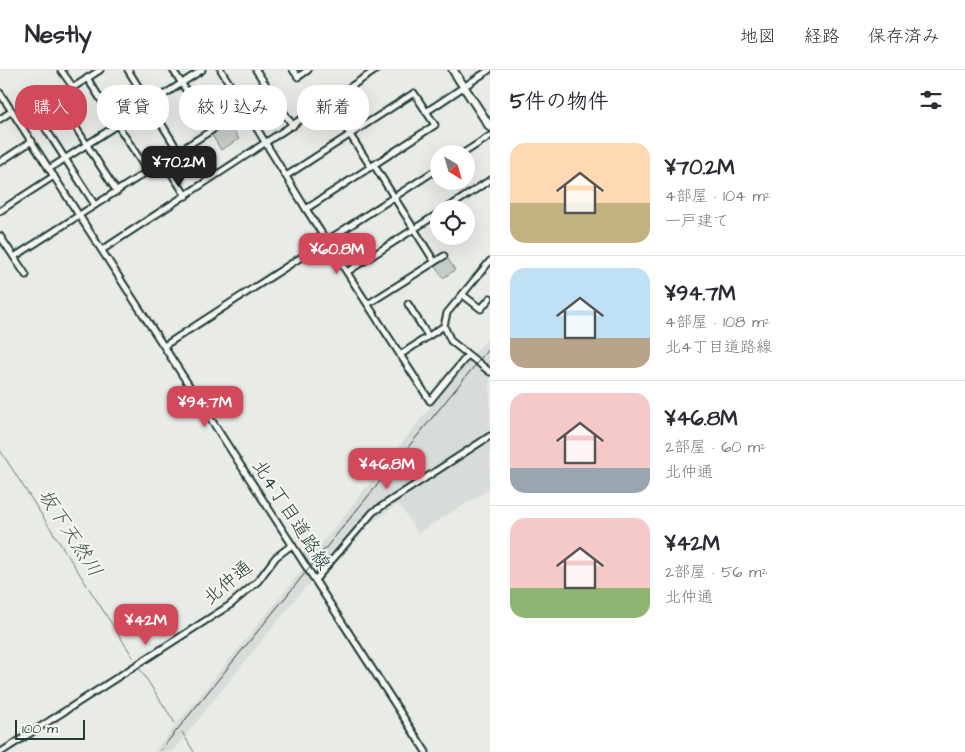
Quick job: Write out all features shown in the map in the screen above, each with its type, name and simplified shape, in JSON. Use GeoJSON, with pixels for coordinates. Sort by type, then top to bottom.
{"type":"FeatureCollection","features":[{"type":"Feature","properties":{"kind":"main road"},"geometry":{"type":"LineString","coordinates":[[453,70],[490,127]]}},
{"type":"Feature","properties":{"kind":"street"},"geometry":{"type":"LineString","coordinates":[[61,70],[71,85]]}},
{"type":"Feature","properties":{"kind":"street"},"geometry":{"type":"LineString","coordinates":[[77,85],[100,70]]}},
{"type":"Feature","properties":{"kind":"street"},"geometry":{"type":"LineString","coordinates":[[128,70],[138,85]]}},
{"type":"Feature","properties":{"kind":"street"},"geometry":{"type":"LineString","coordinates":[[14,257],[212,130],[173,70]]}},
{"type":"Feature","properties":{"kind":"street"},"geometry":{"type":"LineString","coordinates":[[169,91],[202,70]]}},
{"type":"Feature","properties":{"kind":"street"},"geometry":{"type":"LineString","coordinates":[[221,70],[306,209],[430,401],[468,354]]}},
{"type":"Feature","properties":{"kind":"street"},"geometry":{"type":"LineString","coordinates":[[256,70],[293,126]]}},
{"type":"Feature","properties":{"kind":"street"},"geometry":{"type":"LineString","coordinates":[[294,70],[298,77],[308,70]]}},
{"type":"Feature","properties":{"kind":"street"},"geometry":{"type":"LineString","coordinates":[[102,250],[376,70]]}},
{"type":"Feature","properties":{"kind":"street"},"geometry":{"type":"LineString","coordinates":[[426,112],[489,70]]}},
{"type":"Feature","properties":{"kind":"street"},"geometry":{"type":"LineString","coordinates":[[87,78],[97,93]]}},
{"type":"Feature","properties":{"kind":"street","name":"北4丁目道路線"},"geometry":{"type":"LineString","coordinates":[[0,93],[15,115]]}},
{"type":"Feature","properties":{"kind":"street"},"geometry":{"type":"LineString","coordinates":[[286,176],[414,93],[435,125],[306,209]]}},
{"type":"Feature","properties":{"kind":"street"},"geometry":{"type":"LineString","coordinates":[[0,119],[12,111]]}},
{"type":"Feature","properties":{"kind":"street","name":"北4丁目道路線"},"geometry":{"type":"LineString","coordinates":[[25,130],[426,752]]}},
{"type":"Feature","properties":{"kind":"street"},"geometry":{"type":"LineString","coordinates":[[47,130],[96,205]]}},
{"type":"Feature","properties":{"kind":"street"},"geometry":{"type":"LineString","coordinates":[[78,130],[117,192]]}},
{"type":"Feature","properties":{"kind":"street"},"geometry":{"type":"LineString","coordinates":[[50,169],[109,130]]}},
{"type":"Feature","properties":{"kind":"street"},"geometry":{"type":"LineString","coordinates":[[122,130],[148,172]]}},
{"type":"Feature","properties":{"kind":"street"},"geometry":{"type":"LineString","coordinates":[[166,130],[179,152]]}},
{"type":"Feature","properties":{"kind":"street"},"geometry":{"type":"LineString","coordinates":[[347,130],[394,197],[434,261]]}},
{"type":"Feature","properties":{"kind":"street"},"geometry":{"type":"LineString","coordinates":[[475,146],[490,136]]}},
{"type":"Feature","properties":{"kind":"street"},"geometry":{"type":"LineString","coordinates":[[0,162],[32,141]]}},
{"type":"Feature","properties":{"kind":"street"},"geometry":{"type":"LineString","coordinates":[[164,162],[186,196]]}},
{"type":"Feature","properties":{"kind":"street"},"geometry":{"type":"LineString","coordinates":[[164,346],[430,174]]}},
{"type":"Feature","properties":{"kind":"street"},"geometry":{"type":"LineString","coordinates":[[0,211],[54,176]]}},
{"type":"Feature","properties":{"kind":"street"},"geometry":{"type":"LineString","coordinates":[[460,200],[490,180]]}},
{"type":"Feature","properties":{"kind":"street"},"geometry":{"type":"LineString","coordinates":[[347,272],[430,219]]}},
{"type":"Feature","properties":{"kind":"street"},"geometry":{"type":"LineString","coordinates":[[0,236],[26,275]]}},
{"type":"Feature","properties":{"kind":"street"},"geometry":{"type":"LineString","coordinates":[[368,304],[444,256]]}},
{"type":"Feature","properties":{"kind":"street"},"geometry":{"type":"LineString","coordinates":[[490,261],[447,314],[444,326],[451,340],[490,372]]}},
{"type":"Feature","properties":{"kind":"street"},"geometry":{"type":"LineString","coordinates":[[463,294],[480,310],[490,298]]}},
{"type":"Feature","properties":{"kind":"street"},"geometry":{"type":"LineString","coordinates":[[408,304],[428,336]]}},
{"type":"Feature","properties":{"kind":"street"},"geometry":{"type":"LineString","coordinates":[[400,355],[444,326]]}},
{"type":"Feature","properties":{"kind":"street"},"geometry":{"type":"LineString","coordinates":[[315,580],[373,512],[490,436]]}},
{"type":"Feature","properties":{"kind":"street","name":"北仲通"},"geometry":{"type":"LineString","coordinates":[[1,752],[230,604],[258,580],[276,557],[292,545]]}},
{"type":"Feature","properties":{"kind":"shaded area"},"geometry":{"type":"Polygon","coordinates":[[[219,130],[233,130],[239,139],[221,150],[212,135],[219,130]]]}},
{"type":"Feature","properties":{"kind":"shaded area"},"geometry":{"type":"Polygon","coordinates":[[[444,259],[448,259],[455,270],[443,278],[435,265],[444,259]]]}},
{"type":"Feature","properties":{"kind":"shaded area"},"geometry":{"type":"Polygon","coordinates":[[[490,336],[490,489],[418,533],[399,504],[372,522],[321,581],[306,586],[172,752],[154,752],[309,562],[302,551],[320,546],[467,361],[490,336]]]}},
{"type":"Feature","properties":{"kind":"waterway","name":"坂下天然川"},"geometry":{"type":"LineString","coordinates":[[0,450],[133,657]]}},
{"type":"Feature","properties":{"kind":"waterway","name":"坂下天然川"},"geometry":{"type":"LineString","coordinates":[[140,669],[175,723]]}},
{"type":"Feature","properties":{"kind":"waterway","name":"坂下天然川"},"geometry":{"type":"LineString","coordinates":[[182,732],[194,752]]}},
{"type":"Feature","properties":{"kind":"railway"},"geometry":{"type":"LineString","coordinates":[[159,752],[490,347]]}}]}
